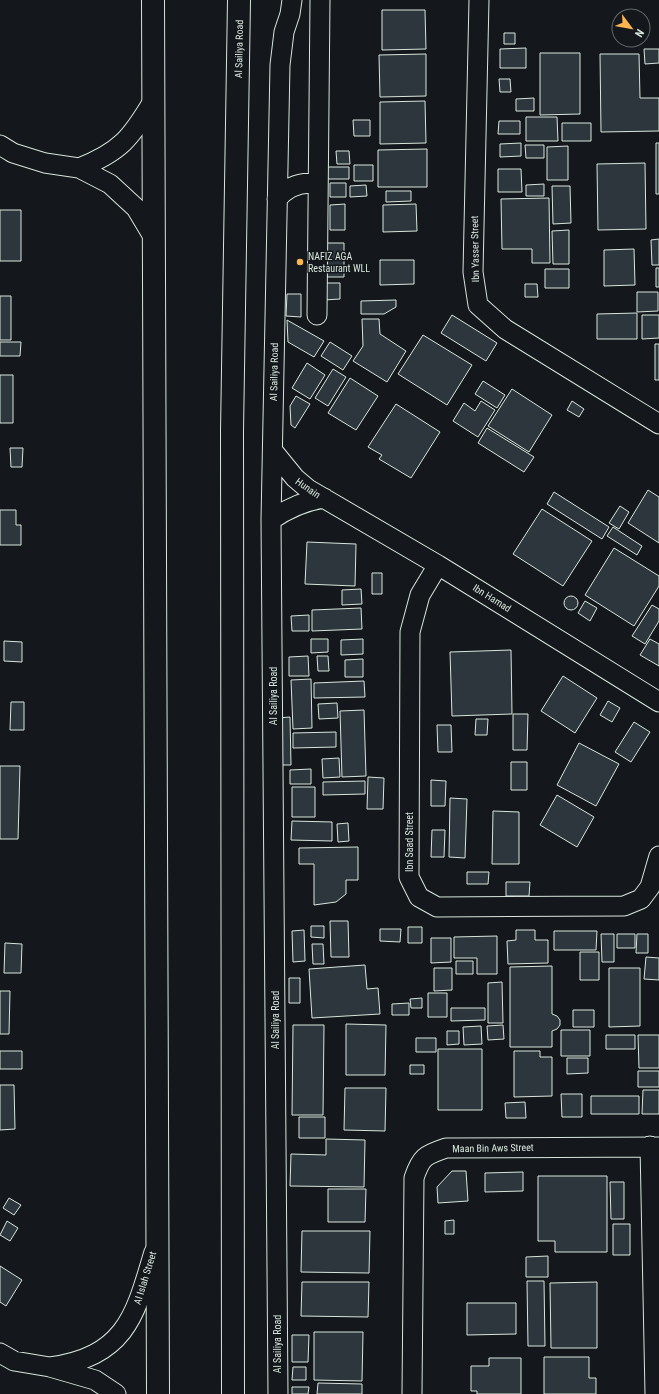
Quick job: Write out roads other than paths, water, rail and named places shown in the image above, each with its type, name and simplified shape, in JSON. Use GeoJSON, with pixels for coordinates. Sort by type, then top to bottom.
{"type":"FeatureCollection","features":[{"type":"Feature","properties":{"kind":"main road"},"geometry":{"type":"LineString","coordinates":[[153,0],[158,1394]]}},
{"type":"Feature","properties":{"kind":"main road","name":"Al Sailiya Road"},"geometry":{"type":"LineString","coordinates":[[233,1394],[232,431],[239,0]]}},
{"type":"Feature","properties":{"kind":"main road"},"geometry":{"type":"LineString","coordinates":[[239,22],[252,0]]}},
{"type":"Feature","properties":{"kind":"street","name":"Al Sailiya Road"},"geometry":{"type":"LineString","coordinates":[[278,1394],[271,520],[280,65],[284,32],[290,14],[292,0]]}},
{"type":"Feature","properties":{"kind":"street"},"geometry":{"type":"LineString","coordinates":[[317,315],[320,0]]}},
{"type":"Feature","properties":{"kind":"street","name":"Ibn Yasser Street"},"geometry":{"type":"LineString","coordinates":[[479,0],[473,272],[478,305],[505,329],[659,424]]}},
{"type":"Feature","properties":{"kind":"street"},"geometry":{"type":"LineString","coordinates":[[79,168],[96,162],[124,143],[136,131],[153,101]]}},
{"type":"Feature","properties":{"kind":"street"},"geometry":{"type":"LineString","coordinates":[[0,145],[13,153],[44,163],[79,168],[110,184],[124,195],[136,208],[154,238]]}},
{"type":"Feature","properties":{"kind":"street"},"geometry":{"type":"LineString","coordinates":[[278,161],[293,171],[318,179]]}},
{"type":"Feature","properties":{"kind":"street"},"geometry":{"type":"LineString","coordinates":[[277,199],[289,188],[318,179]]}},
{"type":"Feature","properties":{"kind":"street","name":"Hunain"},"geometry":{"type":"LineString","coordinates":[[272,451],[295,478],[324,498]]}},
{"type":"Feature","properties":{"kind":"street","name":"Hunain"},"geometry":{"type":"LineString","coordinates":[[271,520],[301,503],[324,498]]}},
{"type":"Feature","properties":{"kind":"street","name":"Ibn Hamad"},"geometry":{"type":"LineString","coordinates":[[324,498],[438,564],[659,702]]}},
{"type":"Feature","properties":{"kind":"street","name":"Ibn Saad Street"},"geometry":{"type":"LineString","coordinates":[[438,564],[420,595],[410,632],[409,877],[419,897],[437,907],[624,906],[641,899],[650,887],[659,856]]}},
{"type":"Feature","properties":{"kind":"street"},"geometry":{"type":"LineString","coordinates":[[655,1147],[656,1392]]}},
{"type":"Feature","properties":{"kind":"street","name":"Maan Bin Aws Street"},"geometry":{"type":"LineString","coordinates":[[412,1394],[414,1178],[420,1162],[430,1153],[446,1148],[655,1147]]}},
{"type":"Feature","properties":{"kind":"street","name":"Al Islah Street"},"geometry":{"type":"LineString","coordinates":[[50,1367],[67,1364],[97,1353],[109,1345],[128,1325],[138,1304],[158,1235]]}},
{"type":"Feature","properties":{"kind":"street","name":"Al Islah Street"},"geometry":{"type":"LineString","coordinates":[[0,1353],[14,1361],[50,1367],[95,1380],[116,1394]]}},
{"type":"Feature","properties":{"kind":"place","name":"NAFIZ AGA Restaurant WLL"},"geometry":{"type":"Point","coordinates":[300,262]}}]}
